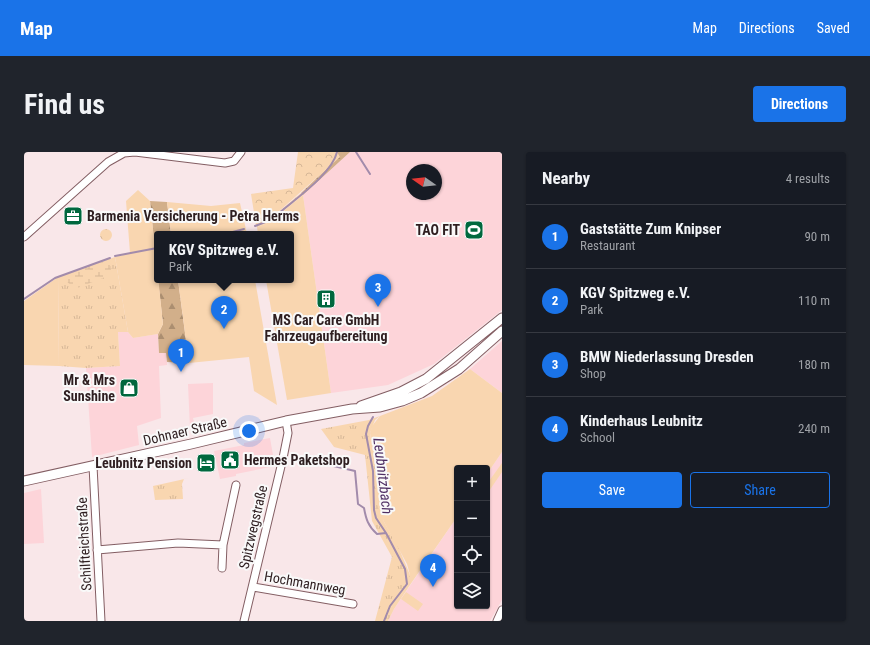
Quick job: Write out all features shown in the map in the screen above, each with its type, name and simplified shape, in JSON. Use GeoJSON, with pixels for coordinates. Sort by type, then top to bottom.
{"type":"FeatureCollection","features":[{"type":"Feature","properties":{"kind":"main road","name":"Dohnaer Straße"},"geometry":{"type":"LineString","coordinates":[[352,409],[401,392],[426,379],[502,318]]}},
{"type":"Feature","properties":{"kind":"main road","name":"Dohnaer Straße"},"geometry":{"type":"LineString","coordinates":[[24,481],[286,421],[352,409],[380,407],[421,393],[459,368],[502,331]]}},
{"type":"Feature","properties":{"kind":"street"},"geometry":{"type":"LineString","coordinates":[[24,237],[108,162],[124,153],[138,152],[225,163],[234,161],[241,152]]}},
{"type":"Feature","properties":{"kind":"street","name":"Spitzwegstraße"},"geometry":{"type":"LineString","coordinates":[[244,619],[253,587],[283,458],[288,433],[286,421]]}},
{"type":"Feature","properties":{"kind":"street","name":"Schilfteichstraße"},"geometry":{"type":"LineString","coordinates":[[93,466],[101,621]]}},
{"type":"Feature","properties":{"kind":"street"},"geometry":{"type":"LineString","coordinates":[[222,568],[223,545],[236,485]]}},
{"type":"Feature","properties":{"kind":"street"},"geometry":{"type":"LineString","coordinates":[[97,550],[178,543],[223,545]]}},
{"type":"Feature","properties":{"kind":"street","name":"Hochmannweg"},"geometry":{"type":"LineString","coordinates":[[253,587],[353,604]]}},
{"type":"Feature","properties":{"kind":"street"},"geometry":{"type":"LineString","coordinates":[[497,621],[502,610]]}},
{"type":"Feature","properties":{"kind":"shaded area"},"geometry":{"type":"Polygon","coordinates":[[[350,152],[502,152],[502,310],[434,364],[388,385],[331,393],[303,195],[350,152]]]}},
{"type":"Feature","properties":{"kind":"shaded area"},"geometry":{"type":"Polygon","coordinates":[[[118,332],[128,332],[133,338],[158,334],[159,353],[166,353],[167,362],[167,365],[159,366],[161,418],[137,426],[139,445],[92,457],[86,368],[120,366],[118,332]]]}},
{"type":"Feature","properties":{"kind":"shaded area"},"geometry":{"type":"Polygon","coordinates":[[[502,341],[502,393],[470,369],[502,341]]]}},
{"type":"Feature","properties":{"kind":"shaded area"},"geometry":{"type":"Polygon","coordinates":[[[213,383],[213,414],[193,418],[195,427],[190,428],[188,384],[213,383]]]}},
{"type":"Feature","properties":{"kind":"shaded area"},"geometry":{"type":"Polygon","coordinates":[[[270,438],[273,455],[268,456],[270,467],[220,479],[214,451],[270,438]]]}},
{"type":"Feature","properties":{"kind":"shaded area"},"geometry":{"type":"Polygon","coordinates":[[[502,452],[502,600],[490,621],[388,621],[394,609],[454,521],[454,609],[490,609],[490,470],[502,452]]]}},
{"type":"Feature","properties":{"kind":"shaded area"},"geometry":{"type":"Polygon","coordinates":[[[41,489],[44,543],[24,544],[24,493],[41,489]]]}},
{"type":"Feature","properties":{"kind":"green space"},"geometry":{"type":"Polygon","coordinates":[[[298,152],[337,152],[340,157],[268,221],[256,225],[251,194],[293,188],[298,152]]]}},
{"type":"Feature","properties":{"kind":"green space"},"geometry":{"type":"Polygon","coordinates":[[[337,152],[350,152],[303,195],[301,193],[339,157],[337,152]]]}},
{"type":"Feature","properties":{"kind":"green space"},"geometry":{"type":"Polygon","coordinates":[[[138,190],[150,201],[154,239],[154,283],[159,283],[163,324],[158,334],[133,338],[128,332],[115,257],[130,253],[126,201],[138,190]]]}},
{"type":"Feature","properties":{"kind":"green space"},"geometry":{"type":"Polygon","coordinates":[[[301,193],[303,195],[270,222],[257,227],[256,225],[268,221],[301,193]]]}},
{"type":"Feature","properties":{"kind":"green space"},"geometry":{"type":"Polygon","coordinates":[[[303,195],[331,393],[287,400],[267,283],[294,283],[294,231],[258,231],[257,227],[270,222],[303,195]]]}},
{"type":"Feature","properties":{"kind":"green space"},"geometry":{"type":"Polygon","coordinates":[[[150,201],[167,202],[171,231],[154,231],[154,241],[150,201]]]}},
{"type":"Feature","properties":{"kind":"green space"},"geometry":{"type":"Polygon","coordinates":[[[167,202],[211,206],[240,203],[246,231],[171,231],[167,202]]]}},
{"type":"Feature","properties":{"kind":"green space"},"geometry":{"type":"Polygon","coordinates":[[[104,229],[108,229],[112,235],[108,241],[104,241],[100,237],[100,233],[104,229]]]}},
{"type":"Feature","properties":{"kind":"green space"},"geometry":{"type":"Polygon","coordinates":[[[115,257],[128,332],[118,332],[120,366],[86,368],[59,366],[58,277],[115,257]]]}},
{"type":"Feature","properties":{"kind":"green space"},"geometry":{"type":"Polygon","coordinates":[[[106,261],[110,263],[111,270],[108,276],[75,289],[64,279],[70,273],[106,261]]]}},
{"type":"Feature","properties":{"kind":"green space"},"geometry":{"type":"Polygon","coordinates":[[[58,277],[59,366],[24,365],[24,301],[58,277]]]}},
{"type":"Feature","properties":{"kind":"green space"},"geometry":{"type":"Polygon","coordinates":[[[158,283],[178,283],[189,363],[167,362],[166,353],[159,353],[158,334],[163,324],[158,283]]]}},
{"type":"Feature","properties":{"kind":"green space"},"geometry":{"type":"Polygon","coordinates":[[[178,283],[256,283],[277,405],[254,391],[249,357],[189,363],[178,283]]]}},
{"type":"Feature","properties":{"kind":"green space"},"geometry":{"type":"Polygon","coordinates":[[[470,369],[502,393],[502,452],[490,470],[490,465],[454,465],[454,521],[410,585],[410,575],[407,564],[384,522],[376,502],[376,470],[370,433],[372,426],[380,416],[432,396],[470,369]]]}},
{"type":"Feature","properties":{"kind":"green space"},"geometry":{"type":"Polygon","coordinates":[[[380,416],[375,420],[370,433],[376,470],[376,492],[384,522],[398,546],[410,575],[410,585],[388,621],[375,621],[392,557],[372,521],[365,455],[334,447],[321,429],[369,420],[380,416]]]}},
{"type":"Feature","properties":{"kind":"green space"},"geometry":{"type":"Polygon","coordinates":[[[502,463],[502,472],[490,490],[490,480],[502,463]]]}},
{"type":"Feature","properties":{"kind":"green space"},"geometry":{"type":"Polygon","coordinates":[[[184,479],[182,484],[183,499],[155,500],[153,486],[184,479]]]}},
{"type":"Feature","properties":{"kind":"green space"},"geometry":{"type":"Polygon","coordinates":[[[406,592],[423,604],[418,611],[401,599],[406,592]]]}},
{"type":"Feature","properties":{"kind":"waterway"},"geometry":{"type":"LineString","coordinates":[[278,214],[321,177],[334,160],[337,152]]}},
{"type":"Feature","properties":{"kind":"waterway"},"geometry":{"type":"LineString","coordinates":[[356,152],[370,174]]}},
{"type":"Feature","properties":{"kind":"waterway"},"geometry":{"type":"LineString","coordinates":[[255,226],[268,221],[276,215]]}},
{"type":"Feature","properties":{"kind":"waterway"},"geometry":{"type":"LineString","coordinates":[[236,231],[244,229]]}},
{"type":"Feature","properties":{"kind":"waterway"},"geometry":{"type":"LineString","coordinates":[[115,256],[154,249]]}},
{"type":"Feature","properties":{"kind":"waterway"},"geometry":{"type":"LineString","coordinates":[[24,299],[55,278],[110,258]]}},
{"type":"Feature","properties":{"kind":"waterway","name":"Leubnitzbach"},"geometry":{"type":"LineString","coordinates":[[373,417],[366,434],[373,471],[374,510],[376,518],[386,533],[405,569],[407,584],[390,606],[384,621]]}},
{"type":"Feature","properties":{"kind":"waterway"},"geometry":{"type":"LineString","coordinates":[[312,461],[355,471],[358,504],[364,508],[371,528],[377,534],[386,533]]}},
{"type":"Feature","properties":{"kind":"place","name":"Barmenia Versicherung - Petra Herms"},"geometry":{"type":"Point","coordinates":[73,216]}},
{"type":"Feature","properties":{"kind":"place","name":"TAO FIT"},"geometry":{"type":"Point","coordinates":[474,230]}},
{"type":"Feature","properties":{"kind":"place","name":"MS Car Care GmbH Fahrzeugaufbereitung"},"geometry":{"type":"Point","coordinates":[326,299]}},
{"type":"Feature","properties":{"kind":"place","name":"BMW Niederlassung Dresden"},"geometry":{"type":"Point","coordinates":[378,307]}},
{"type":"Feature","properties":{"kind":"place","name":"KGV Spitzweg e.V."},"geometry":{"type":"Point","coordinates":[224,329]}},
{"type":"Feature","properties":{"kind":"place","name":"Gaststätte Zum Knipser"},"geometry":{"type":"Point","coordinates":[181,372]}},
{"type":"Feature","properties":{"kind":"place","name":"Mr & Mrs Sunshine"},"geometry":{"type":"Point","coordinates":[129,388]}},
{"type":"Feature","properties":{"kind":"place","name":"Hermes Paketshop"},"geometry":{"type":"Point","coordinates":[230,460]}},
{"type":"Feature","properties":{"kind":"place","name":"Leubnitz Pension"},"geometry":{"type":"Point","coordinates":[206,463]}},
{"type":"Feature","properties":{"kind":"place","name":"Kinderhaus Leubnitz"},"geometry":{"type":"Point","coordinates":[433,587]}}]}
